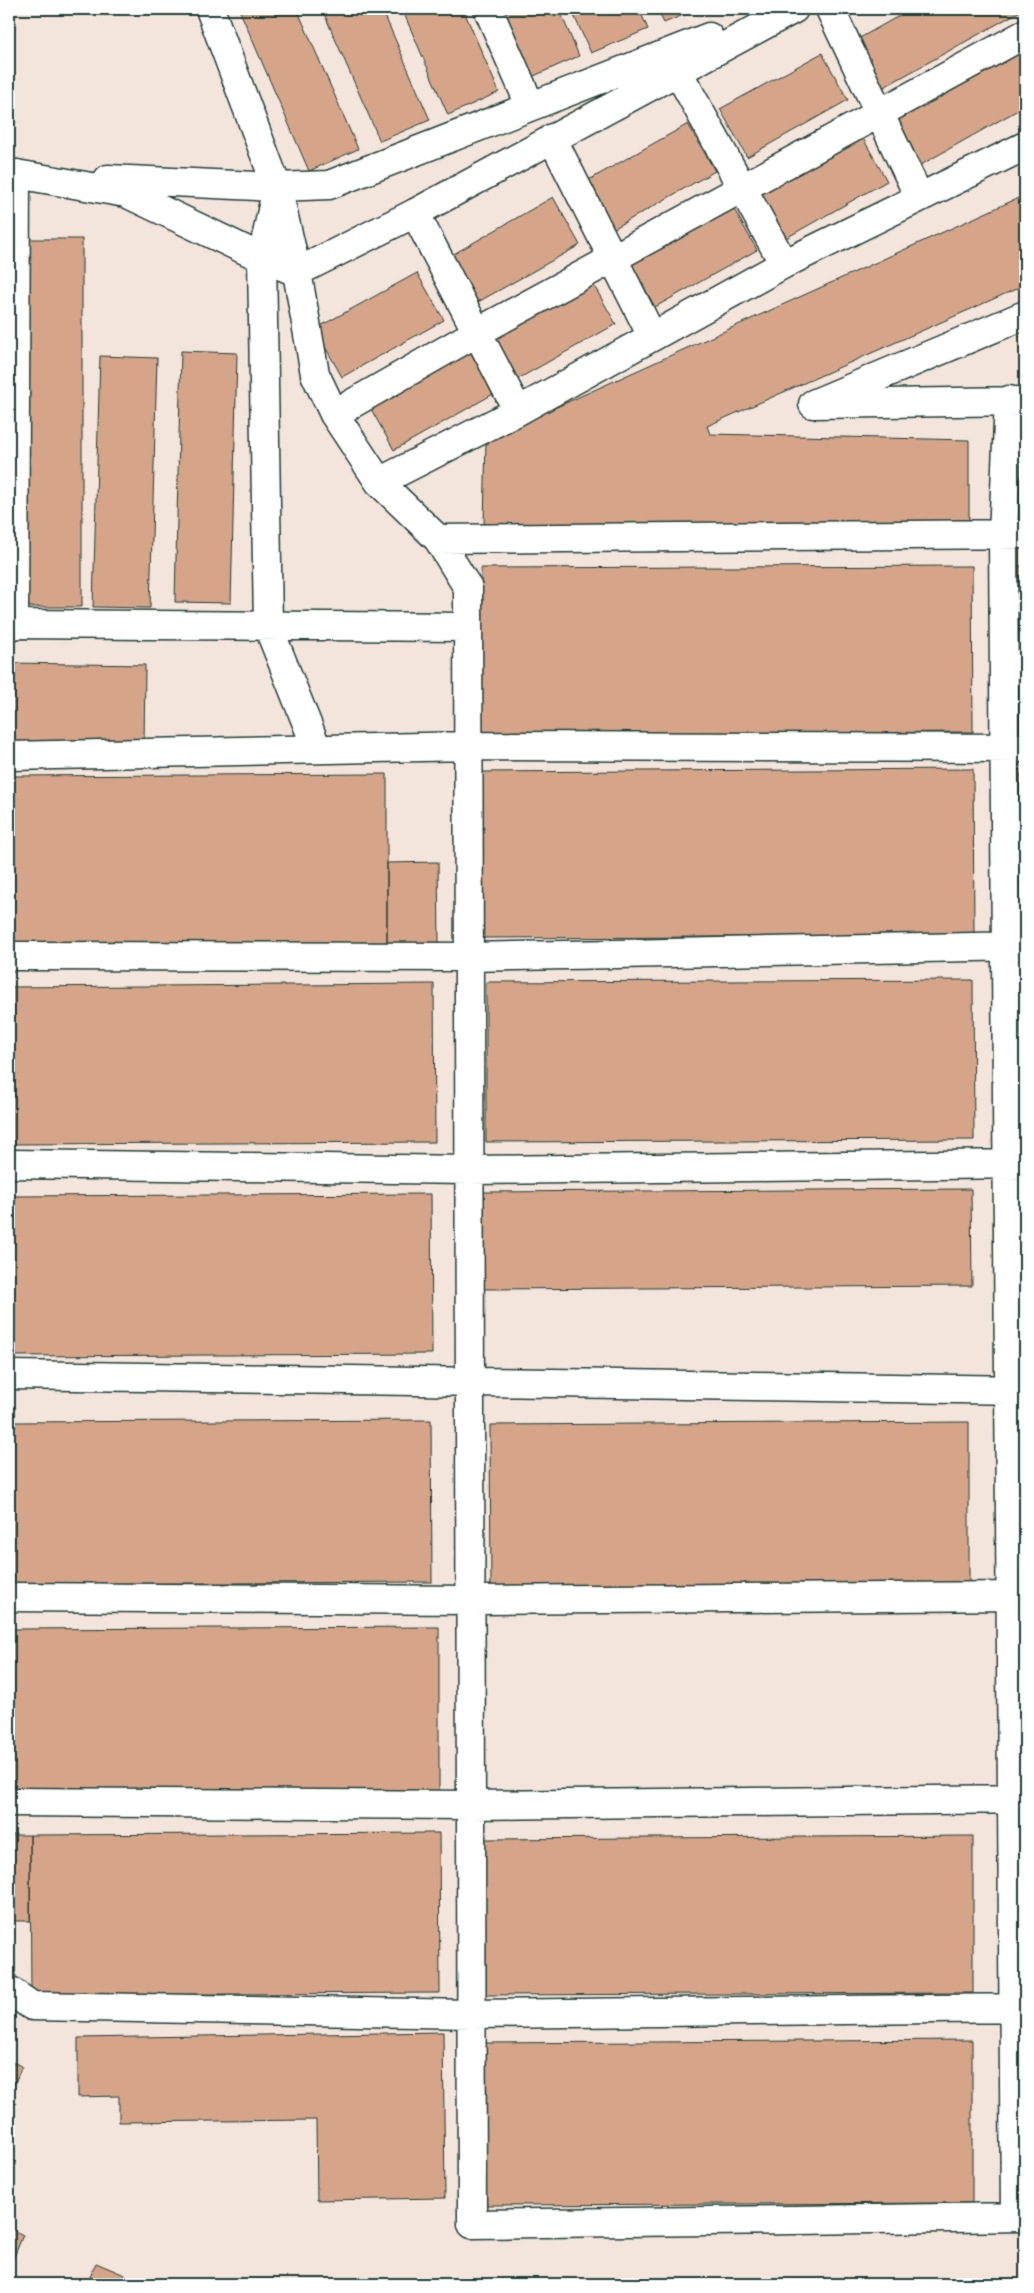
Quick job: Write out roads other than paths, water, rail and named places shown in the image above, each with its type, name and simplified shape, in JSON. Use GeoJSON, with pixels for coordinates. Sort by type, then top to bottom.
{"type":"FeatureCollection","features":[{"type":"Feature","properties":{"kind":"street"},"geometry":{"type":"LineString","coordinates":[[210,9],[277,187],[297,272],[315,374],[334,414],[379,482],[438,539],[468,588],[472,2224],[1020,2217],[1014,534],[1017,400],[813,404],[1025,315]]}},
{"type":"Feature","properties":{"kind":"street"},"geometry":{"type":"LineString","coordinates":[[488,9],[530,105]]}},
{"type":"Feature","properties":{"kind":"street"},"geometry":{"type":"LineString","coordinates":[[12,174],[277,187],[329,185],[530,105],[783,9]]}},
{"type":"Feature","properties":{"kind":"street"},"geometry":{"type":"LineString","coordinates":[[12,174],[126,193],[262,258],[297,272],[415,213],[677,70],[794,9]]}},
{"type":"Feature","properties":{"kind":"street"},"geometry":{"type":"LineString","coordinates":[[830,9],[919,197]]}},
{"type":"Feature","properties":{"kind":"street"},"geometry":{"type":"LineString","coordinates":[[334,414],[476,333],[1025,34]]}},
{"type":"Feature","properties":{"kind":"street"},"geometry":{"type":"LineString","coordinates":[[677,70],[744,188],[784,264]]}},
{"type":"Feature","properties":{"kind":"street"},"geometry":{"type":"LineString","coordinates":[[552,138],[652,336]]}},
{"type":"Feature","properties":{"kind":"street"},"geometry":{"type":"LineString","coordinates":[[379,482],[518,411],[784,264],[1025,146]]}},
{"type":"Feature","properties":{"kind":"street"},"geometry":{"type":"LineString","coordinates":[[12,174],[12,624],[468,627]]}},
{"type":"Feature","properties":{"kind":"street"},"geometry":{"type":"LineString","coordinates":[[277,187],[262,258],[268,626],[317,749]]}},
{"type":"Feature","properties":{"kind":"street"},"geometry":{"type":"LineString","coordinates":[[415,213],[518,411]]}},
{"type":"Feature","properties":{"kind":"street"},"geometry":{"type":"LineString","coordinates":[[438,539],[1014,534]]}},
{"type":"Feature","properties":{"kind":"street"},"geometry":{"type":"LineString","coordinates":[[9,756],[468,746],[1015,748]]}},
{"type":"Feature","properties":{"kind":"street"},"geometry":{"type":"LineString","coordinates":[[9,956],[469,957],[1016,946]]}},
{"type":"Feature","properties":{"kind":"street"},"geometry":{"type":"LineString","coordinates":[[9,1164],[469,1170],[1016,1164]]}},
{"type":"Feature","properties":{"kind":"street"},"geometry":{"type":"LineString","coordinates":[[9,1375],[1017,1390]]}},
{"type":"Feature","properties":{"kind":"street"},"geometry":{"type":"LineString","coordinates":[[9,1597],[470,1600],[1018,1596]]}},
{"type":"Feature","properties":{"kind":"street"},"geometry":{"type":"LineString","coordinates":[[9,1802],[471,1804],[1019,1799]]}},
{"type":"Feature","properties":{"kind":"street"},"geometry":{"type":"LineString","coordinates":[[9,1990],[32,2006],[471,2014],[1020,2008]]}}]}
